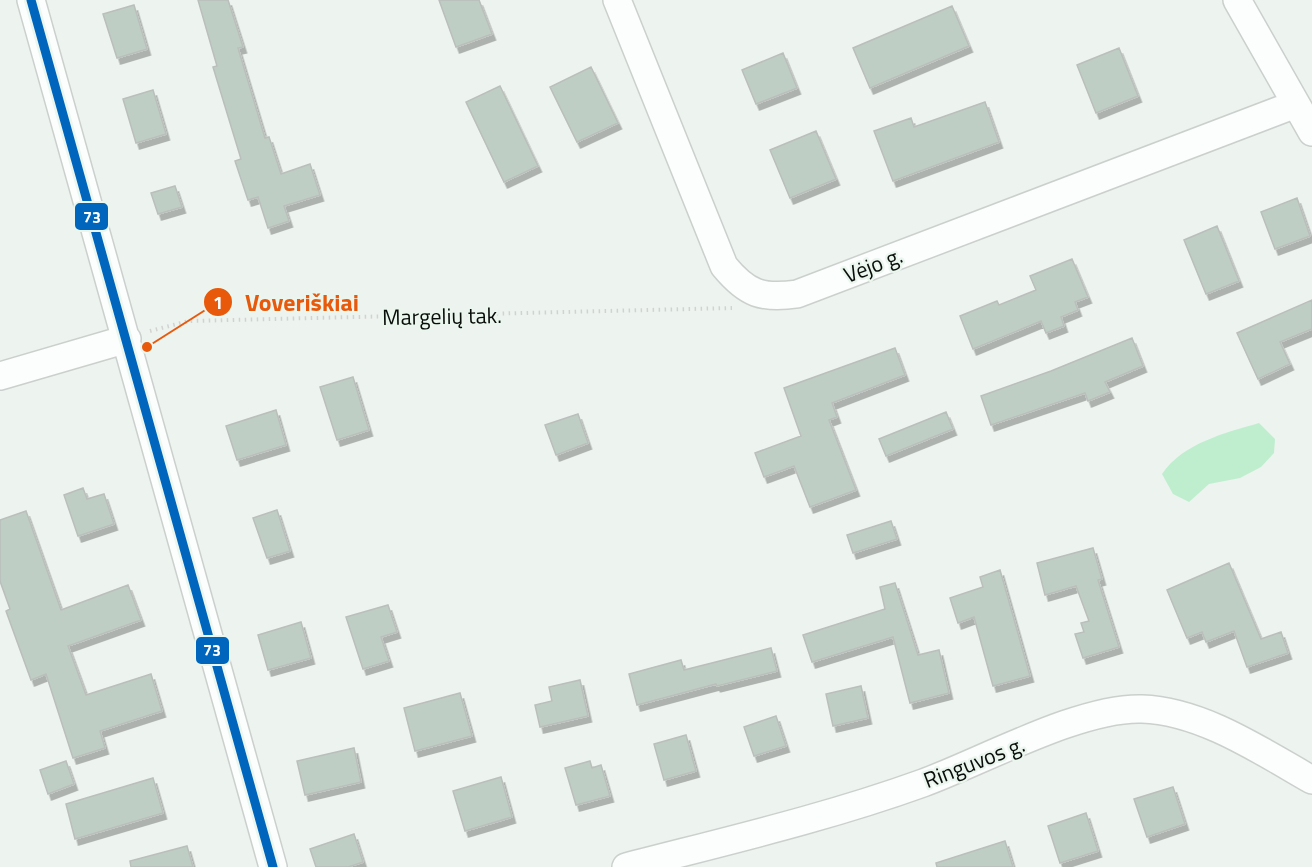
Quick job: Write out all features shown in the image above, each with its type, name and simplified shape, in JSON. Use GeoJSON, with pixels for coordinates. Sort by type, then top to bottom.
{"type":"FeatureCollection","features":[{"type":"Feature","properties":{"kind":"street"},"geometry":{"type":"LineString","coordinates":[[31,0],[273,867]]}},
{"type":"Feature","properties":{"kind":"street"},"geometry":{"type":"LineString","coordinates":[[617,0],[724,266],[738,283],[754,292]]}},
{"type":"Feature","properties":{"kind":"street"},"geometry":{"type":"LineString","coordinates":[[1237,0],[1312,132]]}},
{"type":"Feature","properties":{"kind":"street","name":"Vėjo g."},"geometry":{"type":"LineString","coordinates":[[754,292],[775,297],[797,294],[1296,104]]}},
{"type":"Feature","properties":{"kind":"street"},"geometry":{"type":"LineString","coordinates":[[0,376],[127,339]]}},
{"type":"Feature","properties":{"kind":"street","name":"Ringuvos g."},"geometry":{"type":"LineString","coordinates":[[626,867],[828,813],[923,783],[1072,723],[1112,712],[1141,709],[1173,714],[1210,726],[1255,747],[1312,780]]}},
{"type":"Feature","properties":{"kind":"path","name":"Margelių tak."},"geometry":{"type":"LineString","coordinates":[[127,339],[189,321],[722,309],[739,307],[754,292]]}},
{"type":"Feature","properties":{"kind":"shaded area"},"geometry":{"type":"Polygon","coordinates":[[[1259,423],[1275,439],[1274,453],[1261,467],[1240,478],[1209,484],[1189,502],[1173,494],[1162,474],[1181,454],[1206,441],[1259,423]]]}},
{"type":"Feature","properties":{"kind":"building"},"geometry":{"type":"Polygon","coordinates":[[[198,0],[228,0],[243,47],[238,48],[265,138],[269,137],[281,174],[310,164],[320,195],[284,206],[289,221],[268,228],[258,197],[248,200],[235,161],[241,159],[213,67],[217,66],[198,0]]]}},
{"type":"Feature","properties":{"kind":"building"},"geometry":{"type":"Polygon","coordinates":[[[439,0],[479,0],[492,34],[456,47],[439,0]]]}},
{"type":"Feature","properties":{"kind":"building"},"geometry":{"type":"Polygon","coordinates":[[[134,5],[147,49],[117,58],[103,14],[134,5]]]}},
{"type":"Feature","properties":{"kind":"building"},"geometry":{"type":"Polygon","coordinates":[[[952,6],[969,46],[870,88],[853,48],[952,6]]]}},
{"type":"Feature","properties":{"kind":"building"},"geometry":{"type":"Polygon","coordinates":[[[1119,48],[1138,96],[1096,113],[1077,65],[1119,48]]]}},
{"type":"Feature","properties":{"kind":"building"},"geometry":{"type":"Polygon","coordinates":[[[783,53],[797,88],[756,104],[742,70],[783,53]]]}},
{"type":"Feature","properties":{"kind":"building"},"geometry":{"type":"Polygon","coordinates":[[[591,67],[618,123],[577,142],[550,87],[591,67]]]}},
{"type":"Feature","properties":{"kind":"building"},"geometry":{"type":"Polygon","coordinates":[[[500,86],[538,166],[504,182],[466,102],[500,86]]]}},
{"type":"Feature","properties":{"kind":"building"},"geometry":{"type":"Polygon","coordinates":[[[153,90],[166,134],[136,143],[123,99],[153,90]]]}},
{"type":"Feature","properties":{"kind":"building"},"geometry":{"type":"Polygon","coordinates":[[[985,102],[999,142],[893,181],[874,131],[911,118],[914,127],[985,102]]]}},
{"type":"Feature","properties":{"kind":"building"},"geometry":{"type":"Polygon","coordinates":[[[816,131],[836,179],[790,198],[770,150],[816,131]]]}},
{"type":"Feature","properties":{"kind":"building"},"geometry":{"type":"Polygon","coordinates":[[[175,186],[182,207],[158,214],[151,193],[175,186]]]}},
{"type":"Feature","properties":{"kind":"building"},"geometry":{"type":"Polygon","coordinates":[[[1297,198],[1310,236],[1275,249],[1261,212],[1297,198]]]}},
{"type":"Feature","properties":{"kind":"building"},"geometry":{"type":"Polygon","coordinates":[[[1217,226],[1239,281],[1206,294],[1184,240],[1217,226]]]}},
{"type":"Feature","properties":{"kind":"building"},"geometry":{"type":"Polygon","coordinates":[[[1072,259],[1088,297],[1075,302],[1078,310],[1061,317],[1064,326],[1046,333],[1041,321],[973,349],[960,316],[997,301],[999,305],[1036,290],[1030,276],[1072,259]]]}},
{"type":"Feature","properties":{"kind":"building"},"geometry":{"type":"Polygon","coordinates":[[[1312,300],[1312,329],[1280,342],[1290,364],[1258,379],[1237,333],[1312,300]]]}},
{"type":"Feature","properties":{"kind":"building"},"geometry":{"type":"Polygon","coordinates":[[[1132,338],[1143,366],[1105,382],[1110,392],[1088,401],[1085,393],[991,425],[981,396],[1132,338]]]}},
{"type":"Feature","properties":{"kind":"building"},"geometry":{"type":"Polygon","coordinates":[[[895,348],[905,375],[832,403],[837,417],[829,420],[856,490],[810,507],[794,466],[764,477],[755,453],[801,436],[784,388],[895,348]]]}},
{"type":"Feature","properties":{"kind":"building"},"geometry":{"type":"Polygon","coordinates":[[[353,377],[369,430],[337,440],[320,387],[353,377]]]}},
{"type":"Feature","properties":{"kind":"building"},"geometry":{"type":"Polygon","coordinates":[[[276,410],[286,445],[237,460],[226,426],[276,410]]]}},
{"type":"Feature","properties":{"kind":"building"},"geometry":{"type":"Polygon","coordinates":[[[946,412],[953,429],[886,456],[879,439],[946,412]]]}},
{"type":"Feature","properties":{"kind":"building"},"geometry":{"type":"Polygon","coordinates":[[[578,414],[588,443],[556,455],[545,425],[578,414]]]}},
{"type":"Feature","properties":{"kind":"building"},"geometry":{"type":"Polygon","coordinates":[[[83,488],[87,499],[104,494],[114,524],[78,536],[64,495],[83,488]]]}},
{"type":"Feature","properties":{"kind":"building"},"geometry":{"type":"Polygon","coordinates":[[[277,510],[290,551],[267,558],[253,518],[277,510]]]}},
{"type":"Feature","properties":{"kind":"building"},"geometry":{"type":"Polygon","coordinates":[[[26,511],[61,610],[128,585],[141,620],[68,646],[86,695],[151,674],[162,711],[100,731],[105,748],[73,758],[46,674],[31,680],[6,611],[10,609],[0,581],[0,520],[26,511]]]}},
{"type":"Feature","properties":{"kind":"building"},"geometry":{"type":"Polygon","coordinates":[[[891,521],[897,539],[853,553],[847,535],[891,521]]]}},
{"type":"Feature","properties":{"kind":"building"},"geometry":{"type":"Polygon","coordinates":[[[1093,548],[1102,579],[1098,580],[1119,647],[1083,658],[1075,634],[1084,632],[1081,623],[1089,621],[1076,586],[1045,595],[1037,563],[1093,548]]]}},
{"type":"Feature","properties":{"kind":"building"},"geometry":{"type":"Polygon","coordinates":[[[1229,563],[1261,639],[1281,632],[1288,653],[1247,667],[1234,631],[1206,642],[1202,632],[1187,638],[1167,590],[1229,563]]]}},
{"type":"Feature","properties":{"kind":"building"},"geometry":{"type":"Polygon","coordinates":[[[1000,570],[1030,676],[993,686],[974,617],[958,623],[950,598],[983,587],[980,577],[1000,570]]]}},
{"type":"Feature","properties":{"kind":"building"},"geometry":{"type":"Polygon","coordinates":[[[895,583],[918,655],[939,650],[949,693],[910,703],[893,637],[812,662],[803,635],[885,609],[880,587],[895,583]]]}},
{"type":"Feature","properties":{"kind":"building"},"geometry":{"type":"Polygon","coordinates":[[[388,605],[397,632],[381,637],[389,661],[363,669],[346,617],[388,605]]]}},
{"type":"Feature","properties":{"kind":"building"},"geometry":{"type":"Polygon","coordinates":[[[301,622],[311,658],[268,670],[258,635],[301,622]]]}},
{"type":"Feature","properties":{"kind":"building"},"geometry":{"type":"Polygon","coordinates":[[[771,648],[777,671],[637,705],[629,674],[681,660],[684,670],[771,648]]]}},
{"type":"Feature","properties":{"kind":"building"},"geometry":{"type":"Polygon","coordinates":[[[580,680],[588,716],[540,727],[535,705],[552,701],[549,687],[580,680]]]}},
{"type":"Feature","properties":{"kind":"building"},"geometry":{"type":"Polygon","coordinates":[[[861,686],[868,718],[833,726],[826,694],[861,686]]]}},
{"type":"Feature","properties":{"kind":"building"},"geometry":{"type":"Polygon","coordinates":[[[460,693],[472,736],[415,751],[404,708],[460,693]]]}},
{"type":"Feature","properties":{"kind":"building"},"geometry":{"type":"Polygon","coordinates":[[[776,716],[786,746],[754,756],[744,727],[776,716]]]}},
{"type":"Feature","properties":{"kind":"building"},"geometry":{"type":"Polygon","coordinates":[[[686,735],[696,771],[664,780],[654,744],[686,735]]]}},
{"type":"Feature","properties":{"kind":"building"},"geometry":{"type":"Polygon","coordinates":[[[354,748],[361,782],[305,795],[297,761],[354,748]]]}},
{"type":"Feature","properties":{"kind":"building"},"geometry":{"type":"Polygon","coordinates":[[[66,761],[74,784],[48,794],[40,770],[66,761]]]}},
{"type":"Feature","properties":{"kind":"building"},"geometry":{"type":"Polygon","coordinates":[[[590,761],[592,768],[601,765],[610,796],[576,805],[565,768],[590,761]]]}},
{"type":"Feature","properties":{"kind":"building"},"geometry":{"type":"Polygon","coordinates":[[[501,777],[512,817],[465,831],[453,791],[501,777]]]}},
{"type":"Feature","properties":{"kind":"building"},"geometry":{"type":"Polygon","coordinates":[[[153,778],[163,813],[75,839],[66,804],[153,778]]]}},
{"type":"Feature","properties":{"kind":"building"},"geometry":{"type":"Polygon","coordinates":[[[1173,787],[1185,824],[1147,837],[1134,799],[1173,787]]]}},
{"type":"Feature","properties":{"kind":"building"},"geometry":{"type":"Polygon","coordinates":[[[1086,813],[1098,851],[1060,863],[1048,826],[1086,813]]]}},
{"type":"Feature","properties":{"kind":"building"},"geometry":{"type":"Polygon","coordinates":[[[354,834],[363,862],[348,867],[316,867],[310,849],[354,834]]]}},
{"type":"Feature","properties":{"kind":"building"},"geometry":{"type":"Polygon","coordinates":[[[1005,841],[1013,867],[937,867],[936,863],[1005,841]]]}},
{"type":"Feature","properties":{"kind":"building"},"geometry":{"type":"Polygon","coordinates":[[[187,846],[193,867],[131,867],[130,861],[187,846]]]}},
{"type":"Feature","properties":{"kind":"transit line","name":"73"},"geometry":{"type":"LineString","coordinates":[[31,0],[273,867]]}},
{"type":"Feature","properties":{"kind":"place","name":"Voveriškiai"},"geometry":{"type":"Point","coordinates":[147,347]}}]}
